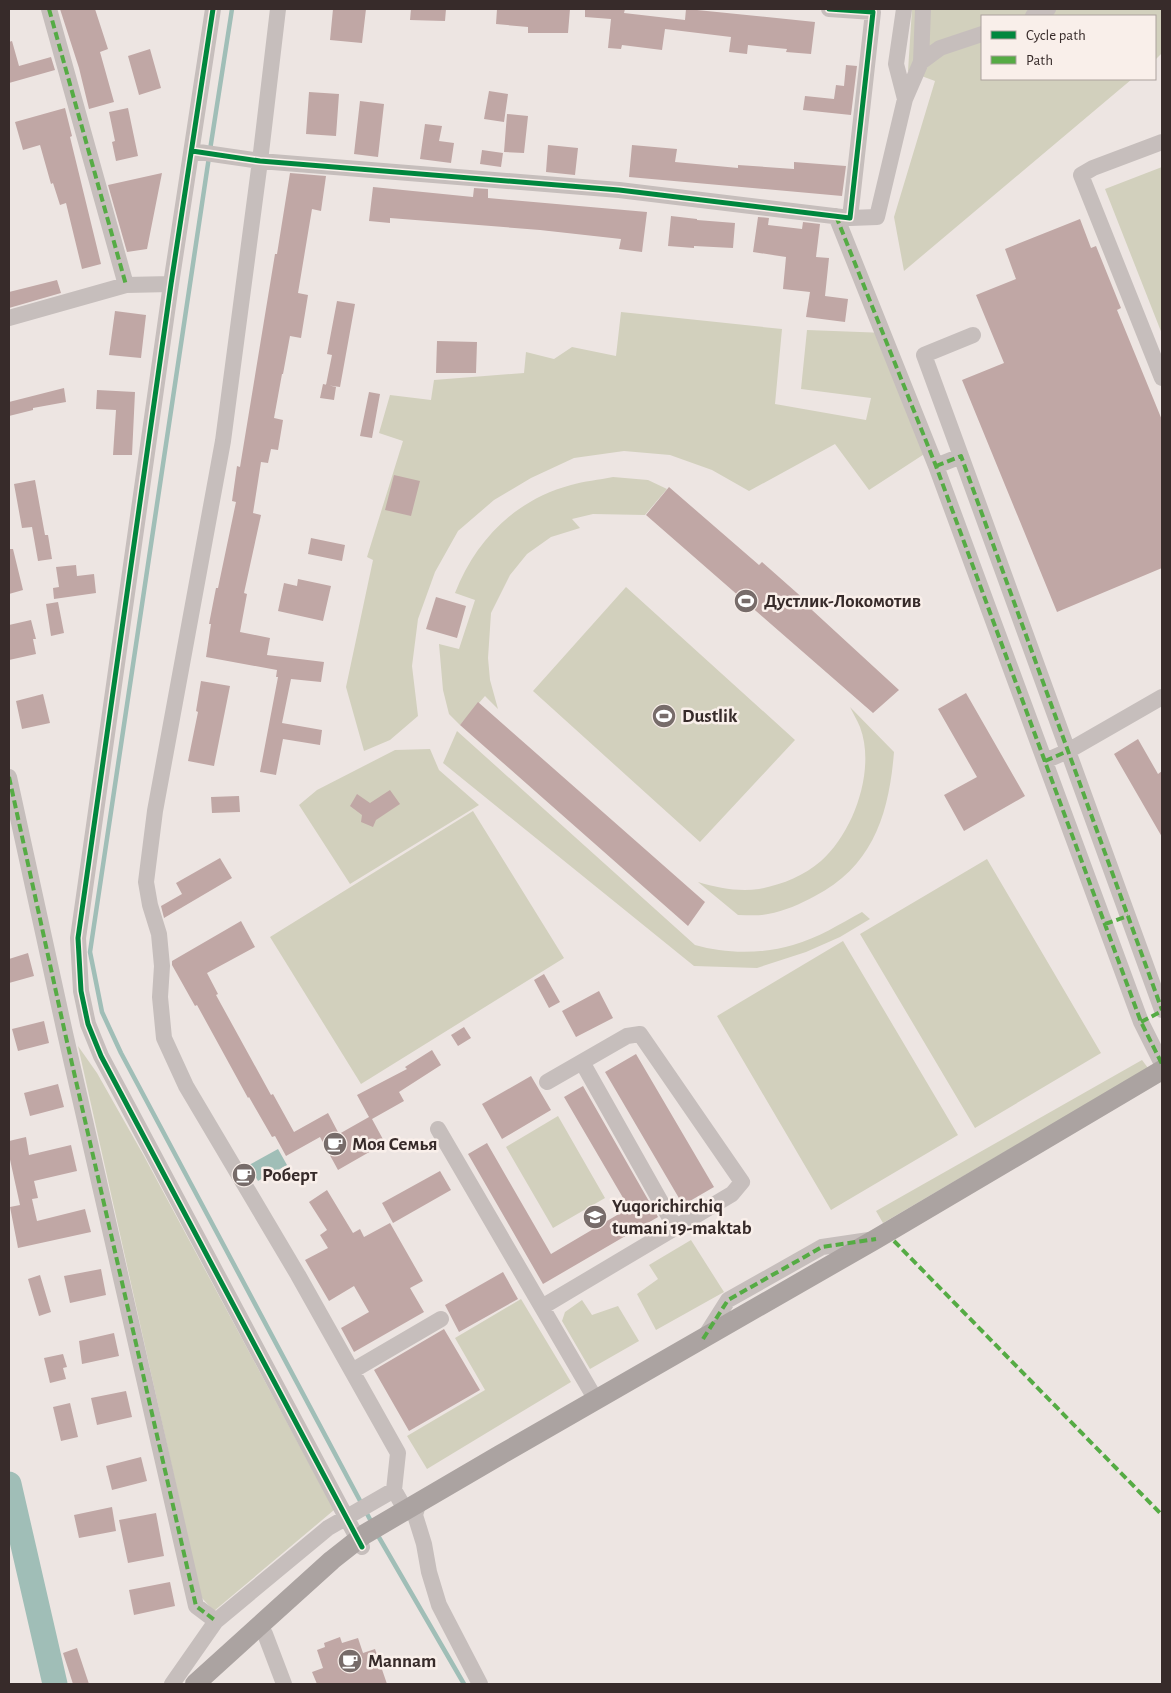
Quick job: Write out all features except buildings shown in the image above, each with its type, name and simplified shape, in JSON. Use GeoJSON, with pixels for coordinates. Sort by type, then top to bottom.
{"type":"FeatureCollection","features":[{"type":"Feature","properties":{"kind":"main road"},"geometry":{"type":"LineString","coordinates":[[203,1682],[364,1541],[596,1400],[876,1240],[1162,1070]]}},
{"type":"Feature","properties":{"kind":"main road"},"geometry":{"type":"LineString","coordinates":[[408,1513],[860,1261],[1162,1083]]}},
{"type":"Feature","properties":{"kind":"street"},"geometry":{"type":"LineString","coordinates":[[49,9],[126,285]]}},
{"type":"Feature","properties":{"kind":"street"},"geometry":{"type":"LineString","coordinates":[[213,9],[203,153],[171,284],[78,938],[81,991],[88,1024],[101,1056],[358,1511],[364,1541]]}},
{"type":"Feature","properties":{"kind":"street"},"geometry":{"type":"LineString","coordinates":[[278,9],[223,441],[155,811],[146,882],[150,905],[160,934],[162,966],[160,1016],[164,1038],[186,1086],[298,1275],[398,1453],[394,1490],[424,1544],[429,1572],[439,1605],[480,1684]]}},
{"type":"Feature","properties":{"kind":"street"},"geometry":{"type":"LineString","coordinates":[[830,9],[872,12],[843,217],[1141,1022],[1162,1064]]}},
{"type":"Feature","properties":{"kind":"street"},"geometry":{"type":"LineString","coordinates":[[904,9],[896,64],[905,99]]}},
{"type":"Feature","properties":{"kind":"street"},"geometry":{"type":"LineString","coordinates":[[203,153],[260,160],[619,190],[843,217],[877,218],[905,99],[921,62],[923,9]]}},
{"type":"Feature","properties":{"kind":"street"},"geometry":{"type":"LineString","coordinates":[[1035,15],[1048,9]]}},
{"type":"Feature","properties":{"kind":"street"},"geometry":{"type":"LineString","coordinates":[[921,62],[940,48],[981,34]]}},
{"type":"Feature","properties":{"kind":"street"},"geometry":{"type":"LineString","coordinates":[[1162,142],[1093,168],[1081,175],[1162,378]]}},
{"type":"Feature","properties":{"kind":"street"},"geometry":{"type":"LineString","coordinates":[[9,318],[126,285],[171,284]]}},
{"type":"Feature","properties":{"kind":"street"},"geometry":{"type":"LineString","coordinates":[[973,335],[924,355],[1162,1010],[1141,1022]]}},
{"type":"Feature","properties":{"kind":"street"},"geometry":{"type":"LineString","coordinates":[[936,466],[961,456]]}},
{"type":"Feature","properties":{"kind":"street"},"geometry":{"type":"LineString","coordinates":[[1045,761],[1068,752],[1162,696]]}},
{"type":"Feature","properties":{"kind":"street"},"geometry":{"type":"LineString","coordinates":[[9,777],[67,1043],[196,1606],[216,1621]]}},
{"type":"Feature","properties":{"kind":"street"},"geometry":{"type":"LineString","coordinates":[[1105,924],[1128,916]]}},
{"type":"Feature","properties":{"kind":"street"},"geometry":{"type":"LineString","coordinates":[[542,1306],[732,1194],[742,1182],[640,1034],[627,1036],[548,1082]]}},
{"type":"Feature","properties":{"kind":"street"},"geometry":{"type":"LineString","coordinates":[[582,1062],[675,1227]]}},
{"type":"Feature","properties":{"kind":"street"},"geometry":{"type":"LineString","coordinates":[[438,1129],[596,1400]]}},
{"type":"Feature","properties":{"kind":"street"},"geometry":{"type":"LineString","coordinates":[[352,1371],[441,1319]]}},
{"type":"Feature","properties":{"kind":"street"},"geometry":{"type":"LineString","coordinates":[[172,1684],[216,1621],[328,1528],[394,1490]]}},
{"type":"Feature","properties":{"kind":"street"},"geometry":{"type":"LineString","coordinates":[[262,1630],[284,1684]]}},
{"type":"Feature","properties":{"kind":"street"},"geometry":{"type":"LineString","coordinates":[[172,1684],[203,1682]]}},
{"type":"Feature","properties":{"kind":"shaded area"},"geometry":{"type":"Polygon","coordinates":[[[912,9],[1162,9],[1162,53],[1156,59],[1156,15],[981,15],[981,80],[1131,80],[904,271],[894,217],[935,81],[908,71],[912,9]]]}},
{"type":"Feature","properties":{"kind":"shaded area"},"geometry":{"type":"Polygon","coordinates":[[[1162,167],[1162,334],[1105,189],[1162,167]]]}},
{"type":"Feature","properties":{"kind":"shaded area"},"geometry":{"type":"Polygon","coordinates":[[[621,312],[782,329],[775,404],[866,420],[871,398],[801,389],[807,330],[886,333],[932,449],[869,490],[835,444],[749,491],[712,470],[670,455],[624,451],[574,458],[531,478],[494,500],[458,531],[435,572],[418,619],[412,666],[418,716],[390,740],[364,751],[346,687],[373,560],[367,557],[403,441],[379,433],[390,395],[431,400],[434,380],[524,373],[526,352],[554,359],[572,347],[616,356],[621,312]]]}},
{"type":"Feature","properties":{"kind":"shaded area"},"geometry":{"type":"Polygon","coordinates":[[[613,477],[648,480],[667,489],[645,515],[593,514],[572,519],[580,528],[551,537],[527,554],[510,575],[491,613],[488,658],[490,680],[498,709],[485,696],[460,725],[449,714],[443,690],[439,644],[459,649],[475,600],[455,593],[474,556],[486,539],[500,525],[532,501],[551,492],[581,482],[613,477]]]}},
{"type":"Feature","properties":{"kind":"shaded area","name":"Dustlik"},"geometry":{"type":"Polygon","coordinates":[[[626,587],[795,740],[700,842],[533,691],[626,587]]]}},
{"type":"Feature","properties":{"kind":"shaded area"},"geometry":{"type":"Polygon","coordinates":[[[850,707],[894,752],[888,796],[874,836],[864,854],[851,870],[835,884],[815,896],[774,913],[738,915],[698,882],[736,890],[759,889],[776,885],[800,875],[821,861],[833,849],[843,834],[859,799],[865,762],[864,744],[860,727],[850,707]]]}},
{"type":"Feature","properties":{"kind":"shaded area"},"geometry":{"type":"Polygon","coordinates":[[[457,731],[695,945],[719,950],[744,952],[769,950],[811,939],[862,912],[870,919],[840,937],[806,952],[757,968],[694,966],[443,763],[457,731]]]}},
{"type":"Feature","properties":{"kind":"shaded area"},"geometry":{"type":"Polygon","coordinates":[[[430,749],[439,770],[479,805],[350,884],[299,805],[317,790],[395,750],[430,749]]]}},
{"type":"Feature","properties":{"kind":"shaded area"},"geometry":{"type":"Polygon","coordinates":[[[473,811],[564,958],[361,1084],[270,937],[473,811]]]}},
{"type":"Feature","properties":{"kind":"shaded area"},"geometry":{"type":"Polygon","coordinates":[[[987,859],[1101,1053],[975,1128],[860,934],[987,859]]]}},
{"type":"Feature","properties":{"kind":"shaded area"},"geometry":{"type":"Polygon","coordinates":[[[843,941],[958,1135],[831,1210],[717,1016],[843,941]]]}},
{"type":"Feature","properties":{"kind":"shaded area"},"geometry":{"type":"Polygon","coordinates":[[[78,1046],[97,1073],[144,1156],[334,1510],[214,1611],[201,1597],[78,1046]]]}},
{"type":"Feature","properties":{"kind":"shaded area"},"geometry":{"type":"Polygon","coordinates":[[[1142,1060],[1148,1068],[883,1223],[876,1211],[1142,1060]]]}},
{"type":"Feature","properties":{"kind":"shaded area"},"geometry":{"type":"Polygon","coordinates":[[[558,1116],[605,1198],[553,1228],[506,1147],[558,1116]]]}},
{"type":"Feature","properties":{"kind":"shaded area"},"geometry":{"type":"Polygon","coordinates":[[[691,1240],[724,1292],[656,1330],[637,1294],[658,1279],[649,1265],[691,1240]]]}},
{"type":"Feature","properties":{"kind":"shaded area"},"geometry":{"type":"Polygon","coordinates":[[[521,1299],[571,1382],[427,1469],[407,1436],[485,1390],[455,1338],[521,1299]]]}},
{"type":"Feature","properties":{"kind":"shaded area"},"geometry":{"type":"Polygon","coordinates":[[[582,1300],[592,1315],[618,1306],[639,1341],[590,1369],[562,1321],[565,1312],[582,1300]]]}},
{"type":"Feature","properties":{"kind":"water"},"geometry":{"type":"Polygon","coordinates":[[[278,1149],[287,1165],[258,1181],[249,1165],[278,1149]]]}},
{"type":"Feature","properties":{"kind":"waterway"},"geometry":{"type":"LineString","coordinates":[[210,150],[232,9]]}},
{"type":"Feature","properties":{"kind":"waterway"},"geometry":{"type":"LineString","coordinates":[[209,157],[90,952],[102,1012],[121,1053],[373,1525]]}},
{"type":"Feature","properties":{"kind":"waterway"},"geometry":{"type":"LineString","coordinates":[[9,1484],[55,1684]]}},
{"type":"Feature","properties":{"kind":"waterway"},"geometry":{"type":"LineString","coordinates":[[377,1534],[464,1684]]}},
{"type":"Feature","properties":{"kind":"marked path"},"geometry":{"type":"LineString","coordinates":[[49,9],[126,285]]}},
{"type":"Feature","properties":{"kind":"marked path"},"geometry":{"type":"LineString","coordinates":[[836,216],[936,466],[1141,1022],[1162,1064]]}},
{"type":"Feature","properties":{"kind":"marked path"},"geometry":{"type":"LineString","coordinates":[[936,466],[961,456],[1162,1010]]}},
{"type":"Feature","properties":{"kind":"marked path"},"geometry":{"type":"LineString","coordinates":[[1045,761],[1068,751]]}},
{"type":"Feature","properties":{"kind":"marked path"},"geometry":{"type":"LineString","coordinates":[[9,777],[65,1033],[196,1606],[216,1621]]}},
{"type":"Feature","properties":{"kind":"marked path"},"geometry":{"type":"LineString","coordinates":[[1105,924],[1128,916]]}},
{"type":"Feature","properties":{"kind":"marked path"},"geometry":{"type":"LineString","coordinates":[[1141,1022],[1162,1011]]}},
{"type":"Feature","properties":{"kind":"marked path"},"geometry":{"type":"LineString","coordinates":[[703,1339],[728,1300],[822,1247],[876,1239]]}},
{"type":"Feature","properties":{"kind":"marked path"},"geometry":{"type":"LineString","coordinates":[[894,1241],[1162,1515]]}},
{"type":"Feature","properties":{"kind":"cycle path"},"geometry":{"type":"LineString","coordinates":[[213,9],[171,284],[78,938],[81,991],[88,1024],[101,1056],[362,1547]]}},
{"type":"Feature","properties":{"kind":"cycle path"},"geometry":{"type":"LineString","coordinates":[[192,151],[260,161],[619,190],[850,218],[873,12],[829,9]]}},
{"type":"Feature","properties":{"kind":"place","name":"Дустлик-Локомотив"},"geometry":{"type":"Point","coordinates":[746,601]}},
{"type":"Feature","properties":{"kind":"place","name":"Dustlik"},"geometry":{"type":"Point","coordinates":[664,716]}},
{"type":"Feature","properties":{"kind":"place","name":"Моя Семья"},"geometry":{"type":"Point","coordinates":[335,1144]}},
{"type":"Feature","properties":{"kind":"place","name":"Роберт"},"geometry":{"type":"Point","coordinates":[244,1175]}},
{"type":"Feature","properties":{"kind":"place","name":"Yuqorichirchiq tumani 19-maktab"},"geometry":{"type":"Point","coordinates":[595,1217]}},
{"type":"Feature","properties":{"kind":"place","name":"Mannam"},"geometry":{"type":"Point","coordinates":[350,1661]}}]}
